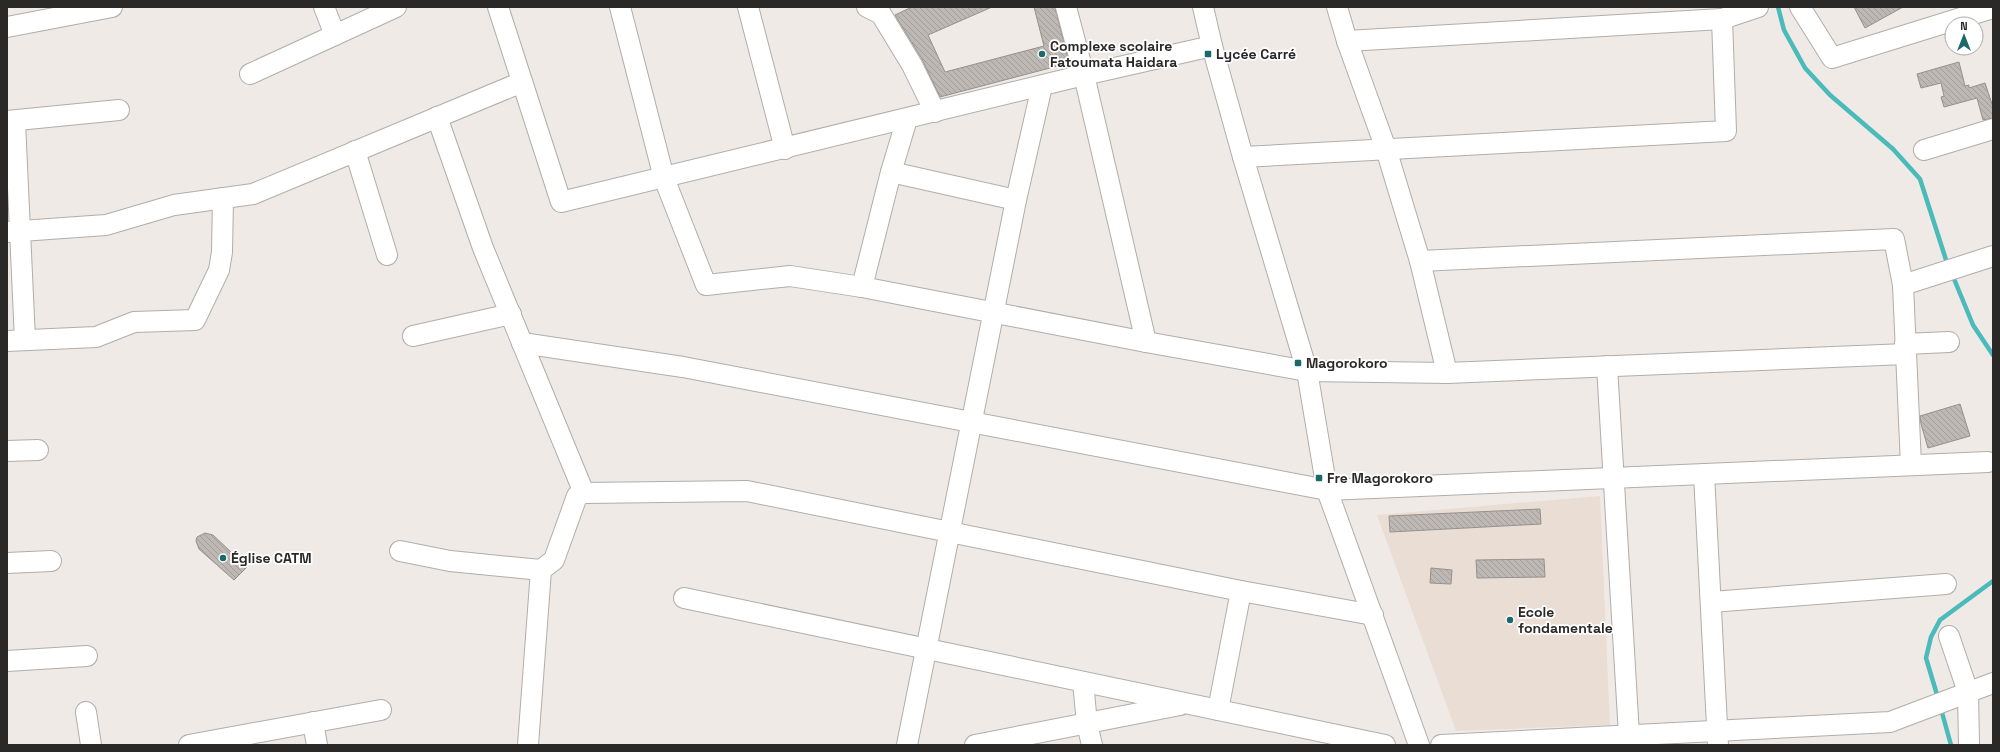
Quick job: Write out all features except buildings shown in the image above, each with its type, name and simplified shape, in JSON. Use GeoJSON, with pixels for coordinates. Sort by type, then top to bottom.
{"type":"FeatureCollection","features":[{"type":"Feature","properties":{"kind":"street"},"geometry":{"type":"LineString","coordinates":[[7,26],[112,7]]}},
{"type":"Feature","properties":{"kind":"street"},"geometry":{"type":"LineString","coordinates":[[324,7],[335,35]]}},
{"type":"Feature","properties":{"kind":"street"},"geometry":{"type":"LineString","coordinates":[[250,74],[396,7]]}},
{"type":"Feature","properties":{"kind":"street"},"geometry":{"type":"LineString","coordinates":[[498,7],[561,202],[785,149],[1084,75],[1212,46]]}},
{"type":"Feature","properties":{"kind":"street"},"geometry":{"type":"LineString","coordinates":[[620,7],[664,178],[706,285],[790,276],[862,287],[1146,342],[1307,371],[1447,373],[1607,366],[1906,349],[1948,342]]}},
{"type":"Feature","properties":{"kind":"street"},"geometry":{"type":"LineString","coordinates":[[748,7],[785,149]]}},
{"type":"Feature","properties":{"kind":"street"},"geometry":{"type":"LineString","coordinates":[[1066,7],[1084,75],[1146,342]]}},
{"type":"Feature","properties":{"kind":"street"},"geometry":{"type":"LineString","coordinates":[[1204,7],[1212,46],[1243,157],[1307,371],[1327,490],[1419,745]]}},
{"type":"Feature","properties":{"kind":"street"},"geometry":{"type":"LineString","coordinates":[[1337,7],[1347,41],[1386,149],[1420,261],[1447,373]]}},
{"type":"Feature","properties":{"kind":"street"},"geometry":{"type":"LineString","coordinates":[[1800,7],[1832,58],[1993,8]]}},
{"type":"Feature","properties":{"kind":"street"},"geometry":{"type":"LineString","coordinates":[[1347,41],[1722,19],[1755,8]]}},
{"type":"Feature","properties":{"kind":"street"},"geometry":{"type":"LineString","coordinates":[[881,9],[912,65],[935,112]]}},
{"type":"Feature","properties":{"kind":"street"},"geometry":{"type":"LineString","coordinates":[[1243,157],[1726,131],[1722,19]]}},
{"type":"Feature","properties":{"kind":"street"},"geometry":{"type":"LineString","coordinates":[[14,232],[106,225],[174,205],[253,194],[522,82]]}},
{"type":"Feature","properties":{"kind":"street"},"geometry":{"type":"LineString","coordinates":[[907,745],[993,312],[1016,200],[1042,86]]}},
{"type":"Feature","properties":{"kind":"street"},"geometry":{"type":"LineString","coordinates":[[118,110],[11,122],[16,341],[96,338],[134,322],[195,320],[219,270],[222,252],[223,198]]}},
{"type":"Feature","properties":{"kind":"street"},"geometry":{"type":"LineString","coordinates":[[437,117],[483,248],[584,493]]}},
{"type":"Feature","properties":{"kind":"street"},"geometry":{"type":"LineString","coordinates":[[862,287],[891,172],[907,119]]}},
{"type":"Feature","properties":{"kind":"street"},"geometry":{"type":"LineString","coordinates":[[1924,150],[1993,129]]}},
{"type":"Feature","properties":{"kind":"street"},"geometry":{"type":"LineString","coordinates":[[354,151],[387,255]]}},
{"type":"Feature","properties":{"kind":"street"},"geometry":{"type":"LineString","coordinates":[[891,172],[1016,200]]}},
{"type":"Feature","properties":{"kind":"street"},"geometry":{"type":"LineString","coordinates":[[1420,261],[1894,239],[1903,285],[1911,465]]}},
{"type":"Feature","properties":{"kind":"street"},"geometry":{"type":"LineString","coordinates":[[1903,285],[1993,256]]}},
{"type":"Feature","properties":{"kind":"street"},"geometry":{"type":"LineString","coordinates":[[413,336],[511,314]]}},
{"type":"Feature","properties":{"kind":"street"},"geometry":{"type":"LineString","coordinates":[[522,343],[683,367],[1327,490],[1988,462]]}},
{"type":"Feature","properties":{"kind":"street"},"geometry":{"type":"LineString","coordinates":[[1607,366],[1629,735]]}},
{"type":"Feature","properties":{"kind":"street"},"geometry":{"type":"LineString","coordinates":[[7,451],[38,450]]}},
{"type":"Feature","properties":{"kind":"street"},"geometry":{"type":"LineString","coordinates":[[1704,474],[1717,738]]}},
{"type":"Feature","properties":{"kind":"street"},"geometry":{"type":"LineString","coordinates":[[400,551],[450,561],[541,570],[554,560],[577,496],[584,493],[747,491],[1241,591],[1373,615]]}},
{"type":"Feature","properties":{"kind":"street"},"geometry":{"type":"LineString","coordinates":[[7,563],[51,561]]}},
{"type":"Feature","properties":{"kind":"street"},"geometry":{"type":"LineString","coordinates":[[528,745],[541,570]]}},
{"type":"Feature","properties":{"kind":"street"},"geometry":{"type":"LineString","coordinates":[[1710,602],[1946,584]]}},
{"type":"Feature","properties":{"kind":"street"},"geometry":{"type":"LineString","coordinates":[[1218,710],[1241,591]]}},
{"type":"Feature","properties":{"kind":"street"},"geometry":{"type":"LineString","coordinates":[[684,598],[1385,745]]}},
{"type":"Feature","properties":{"kind":"street"},"geometry":{"type":"LineString","coordinates":[[1949,636],[1968,692],[1969,745]]}},
{"type":"Feature","properties":{"kind":"street"},"geometry":{"type":"LineString","coordinates":[[7,661],[87,656]]}},
{"type":"Feature","properties":{"kind":"street"},"geometry":{"type":"LineString","coordinates":[[1083,682],[1087,724],[1092,745]]}},
{"type":"Feature","properties":{"kind":"street"},"geometry":{"type":"LineString","coordinates":[[1442,745],[1629,735],[1717,738],[1890,722],[1993,683]]}},
{"type":"Feature","properties":{"kind":"street"},"geometry":{"type":"LineString","coordinates":[[975,745],[1188,704]]}},
{"type":"Feature","properties":{"kind":"street"},"geometry":{"type":"LineString","coordinates":[[196,744],[381,710]]}},
{"type":"Feature","properties":{"kind":"street"},"geometry":{"type":"LineString","coordinates":[[86,712],[92,745]]}},
{"type":"Feature","properties":{"kind":"street"},"geometry":{"type":"LineString","coordinates":[[313,722],[317,745]]}},
{"type":"Feature","properties":{"kind":"shaded area","name":"Ecole fondamentale"},"geometry":{"type":"Polygon","coordinates":[[[1600,496],[1610,725],[1456,731],[1377,515],[1600,496]]]}},
{"type":"Feature","properties":{"kind":"waterway"},"geometry":{"type":"LineString","coordinates":[[1778,7],[1784,30],[1805,68],[1830,95],[1893,149],[1920,179],[1948,266]]}},
{"type":"Feature","properties":{"kind":"waterway"},"geometry":{"type":"LineString","coordinates":[[1952,274],[1973,325],[1993,355]]}},
{"type":"Feature","properties":{"kind":"waterway"},"geometry":{"type":"LineString","coordinates":[[1938,698],[1926,658],[1931,637],[1940,620],[1993,581]]}},
{"type":"Feature","properties":{"kind":"waterway"},"geometry":{"type":"LineString","coordinates":[[1941,709],[1951,745]]}},
{"type":"Feature","properties":{"kind":"place","name":"Complexe scolaire Fatoumata Haidara"},"geometry":{"type":"Point","coordinates":[1042,54]}},
{"type":"Feature","properties":{"kind":"place","name":"Lycée Carré"},"geometry":{"type":"Point","coordinates":[1208,54]}},
{"type":"Feature","properties":{"kind":"place","name":"Magorokoro"},"geometry":{"type":"Point","coordinates":[1298,363]}},
{"type":"Feature","properties":{"kind":"place","name":"Fre Magorokoro"},"geometry":{"type":"Point","coordinates":[1319,478]}},
{"type":"Feature","properties":{"kind":"place","name":"Église CATM"},"geometry":{"type":"Point","coordinates":[223,558]}},
{"type":"Feature","properties":{"kind":"place","name":"Ecole fondamentale"},"geometry":{"type":"Point","coordinates":[1510,620]}}]}
